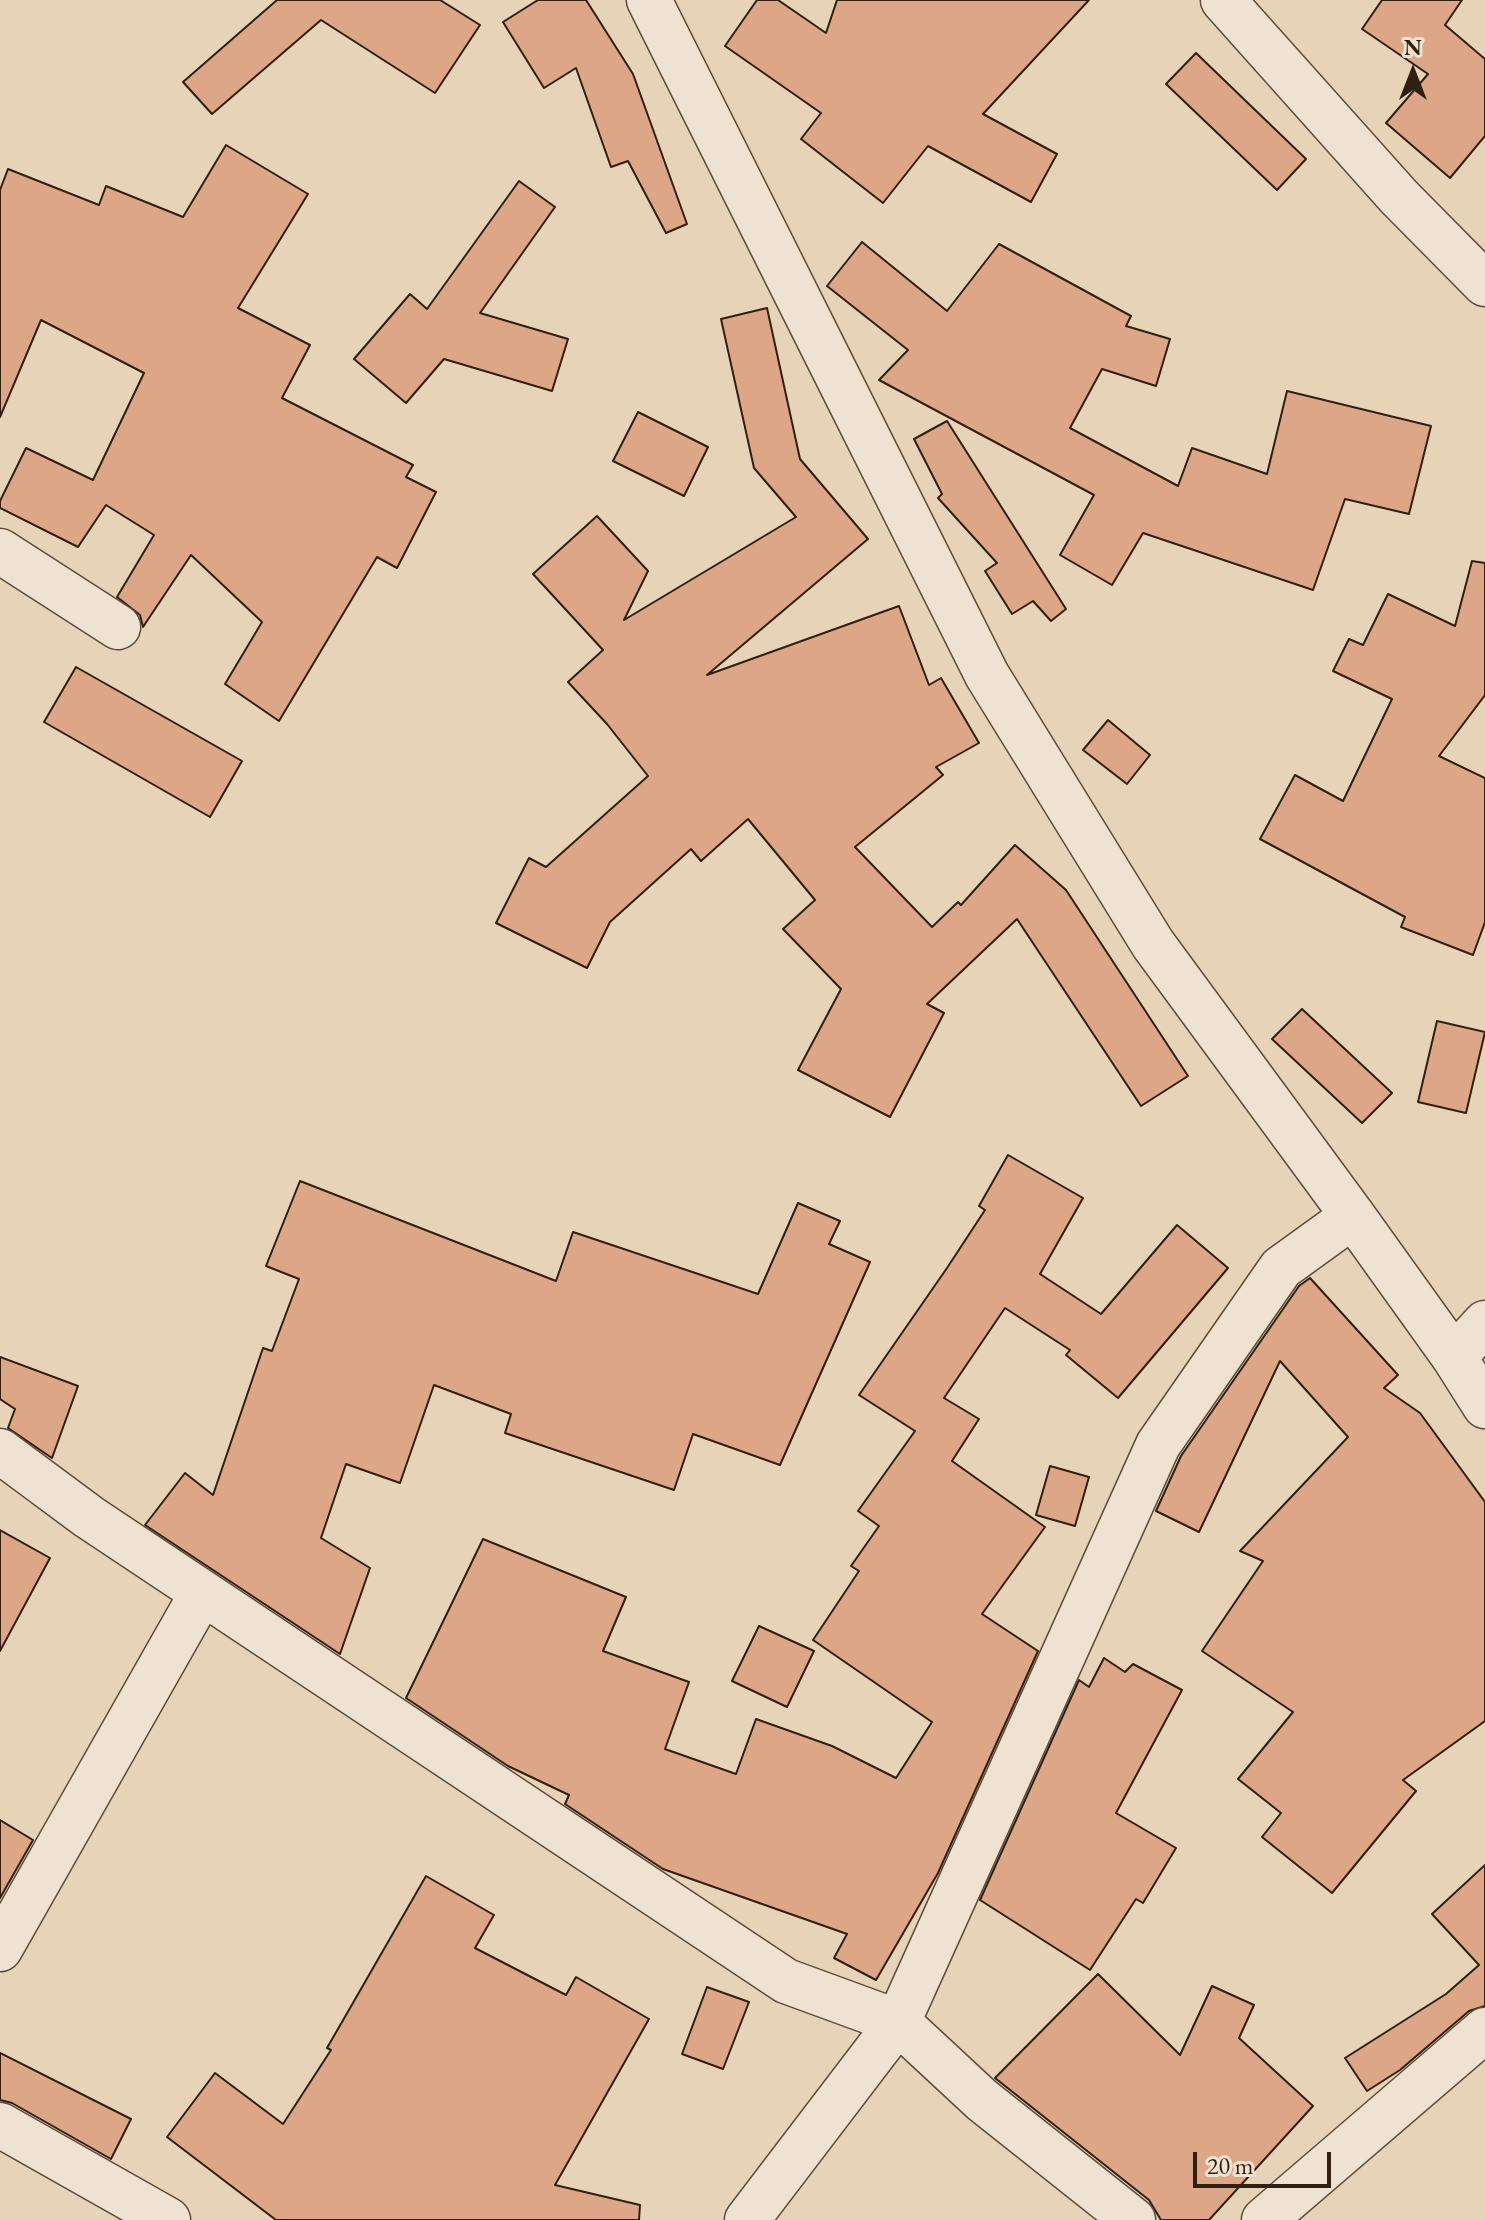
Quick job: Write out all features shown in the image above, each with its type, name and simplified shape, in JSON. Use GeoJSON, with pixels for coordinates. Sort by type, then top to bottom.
{"type":"FeatureCollection","features":[{"type":"Feature","properties":{"kind":"street"},"geometry":{"type":"LineString","coordinates":[[649,0],[987,675],[1153,944],[1353,1216],[1454,1357],[1485,1406]]}},
{"type":"Feature","properties":{"kind":"street"},"geometry":{"type":"LineString","coordinates":[[1223,0],[1399,197],[1485,284]]}},
{"type":"Feature","properties":{"kind":"street"},"geometry":{"type":"LineString","coordinates":[[0,551],[118,627]]}},
{"type":"Feature","properties":{"kind":"street"},"geometry":{"type":"LineString","coordinates":[[747,2220],[898,2022],[1158,1445],[1281,1268],[1353,1216]]}},
{"type":"Feature","properties":{"kind":"street"},"geometry":{"type":"LineString","coordinates":[[1454,1357],[1485,1323]]}},
{"type":"Feature","properties":{"kind":"street"},"geometry":{"type":"LineString","coordinates":[[0,1451],[89,1517],[786,1981],[898,2022],[982,2100],[1133,2220]]}},
{"type":"Feature","properties":{"kind":"street"},"geometry":{"type":"LineString","coordinates":[[0,1949],[202,1593]]}},
{"type":"Feature","properties":{"kind":"street"},"geometry":{"type":"LineString","coordinates":[[1264,2220],[1485,2030]]}},
{"type":"Feature","properties":{"kind":"street"},"geometry":{"type":"LineString","coordinates":[[0,2125],[168,2220]]}},
{"type":"Feature","properties":{"kind":"building"},"geometry":{"type":"Polygon","coordinates":[[[277,0],[440,0],[480,25],[435,93],[321,20],[212,114],[183,82],[277,0]]]}},
{"type":"Feature","properties":{"kind":"building"},"geometry":{"type":"Polygon","coordinates":[[[538,0],[586,0],[633,74],[687,224],[666,233],[628,161],[611,167],[576,68],[544,88],[503,22],[538,0]]]}},
{"type":"Feature","properties":{"kind":"building"},"geometry":{"type":"Polygon","coordinates":[[[757,0],[778,0],[826,33],[837,0],[1089,0],[983,114],[1057,154],[1031,202],[928,146],[883,203],[801,139],[821,113],[725,46],[757,0]]]}},
{"type":"Feature","properties":{"kind":"building"},"geometry":{"type":"Polygon","coordinates":[[[1382,0],[1462,0],[1445,25],[1485,59],[1485,136],[1450,178],[1386,123],[1428,74],[1362,29],[1382,0]]]}},
{"type":"Feature","properties":{"kind":"building"},"geometry":{"type":"Polygon","coordinates":[[[1196,53],[1306,159],[1277,190],[1166,84],[1196,53]]]}},
{"type":"Feature","properties":{"kind":"building"},"geometry":{"type":"Polygon","coordinates":[[[226,145],[308,194],[238,308],[310,345],[282,398],[413,465],[406,477],[436,492],[397,568],[377,557],[279,721],[225,684],[262,622],[191,555],[143,627],[140,615],[117,597],[154,535],[106,505],[78,547],[0,508],[0,501],[26,448],[93,480],[144,373],[41,320],[0,417],[0,190],[8,169],[99,205],[106,186],[183,217],[226,145]]]}},
{"type":"Feature","properties":{"kind":"building"},"geometry":{"type":"Polygon","coordinates":[[[519,181],[555,207],[480,313],[568,339],[552,391],[444,359],[406,403],[354,359],[410,294],[427,309],[519,181]]]}},
{"type":"Feature","properties":{"kind":"building"},"geometry":{"type":"Polygon","coordinates":[[[862,242],[947,311],[999,244],[1131,316],[1126,326],[1170,339],[1156,386],[1102,369],[1070,428],[1178,486],[1192,448],[1267,474],[1287,391],[1431,426],[1409,514],[1345,499],[1313,590],[1143,533],[1112,585],[1060,555],[1094,495],[879,380],[908,350],[827,286],[862,242]]]}},
{"type":"Feature","properties":{"kind":"building"},"geometry":{"type":"Polygon","coordinates":[[[767,308],[800,459],[868,539],[707,675],[899,606],[929,685],[941,678],[979,743],[936,767],[943,775],[855,847],[932,927],[958,902],[961,905],[1015,845],[1066,890],[1188,1076],[1141,1106],[1017,919],[927,1004],[944,1013],[890,1117],[798,1070],[841,989],[783,929],[815,900],[748,819],[701,861],[691,849],[610,922],[587,968],[496,923],[529,858],[546,867],[648,776],[607,724],[568,682],[603,650],[533,574],[597,516],[648,571],[624,620],[796,517],[754,468],[721,319],[767,308]]]}},
{"type":"Feature","properties":{"kind":"building"},"geometry":{"type":"Polygon","coordinates":[[[638,412],[708,447],[684,496],[613,461],[638,412]]]}},
{"type":"Feature","properties":{"kind":"building"},"geometry":{"type":"Polygon","coordinates":[[[947,421],[1066,609],[1051,621],[1033,601],[1012,614],[985,571],[997,563],[938,498],[942,494],[914,439],[947,421]]]}},
{"type":"Feature","properties":{"kind":"building"},"geometry":{"type":"Polygon","coordinates":[[[1472,561],[1485,563],[1485,695],[1439,756],[1485,778],[1485,922],[1473,955],[1401,927],[1405,917],[1260,839],[1295,775],[1343,801],[1392,699],[1333,671],[1349,639],[1363,645],[1388,594],[1455,626],[1472,561]]]}},
{"type":"Feature","properties":{"kind":"building"},"geometry":{"type":"Polygon","coordinates":[[[76,667],[242,761],[210,817],[44,722],[76,667]]]}},
{"type":"Feature","properties":{"kind":"building"},"geometry":{"type":"Polygon","coordinates":[[[1108,720],[1150,755],[1127,784],[1083,750],[1108,720]]]}},
{"type":"Feature","properties":{"kind":"building"},"geometry":{"type":"Polygon","coordinates":[[[1302,1009],[1392,1093],[1362,1123],[1272,1039],[1302,1009]]]}},
{"type":"Feature","properties":{"kind":"building"},"geometry":{"type":"Polygon","coordinates":[[[1437,1021],[1485,1032],[1466,1113],[1418,1102],[1437,1021]]]}},
{"type":"Feature","properties":{"kind":"building"},"geometry":{"type":"Polygon","coordinates":[[[1008,1155],[1083,1198],[1040,1274],[1101,1314],[1177,1225],[1228,1268],[1118,1398],[1066,1355],[1070,1350],[1005,1308],[944,1398],[979,1419],[952,1461],[1045,1527],[982,1614],[1038,1651],[938,1873],[876,1980],[834,1958],[847,1934],[663,1869],[565,1804],[569,1795],[508,1766],[406,1698],[483,1539],[626,1597],[603,1651],[689,1682],[665,1749],[736,1774],[756,1719],[832,1746],[896,1778],[932,1722],[813,1640],[859,1571],[851,1566],[879,1526],[858,1511],[915,1431],[859,1395],[985,1210],[979,1206],[1008,1155]]]}},
{"type":"Feature","properties":{"kind":"building"},"geometry":{"type":"Polygon","coordinates":[[[300,1181],[556,1281],[573,1232],[758,1294],[798,1203],[840,1221],[829,1244],[870,1262],[780,1465],[693,1434],[674,1490],[505,1433],[511,1414],[434,1385],[400,1483],[346,1464],[321,1538],[370,1568],[340,1654],[145,1525],[185,1473],[213,1495],[263,1348],[272,1351],[299,1279],[266,1266],[300,1181]]]}},
{"type":"Feature","properties":{"kind":"building"},"geometry":{"type":"Polygon","coordinates":[[[1310,1278],[1398,1375],[1384,1388],[1420,1413],[1485,1502],[1485,1721],[1403,1780],[1416,1791],[1332,1893],[1262,1837],[1281,1813],[1238,1779],[1293,1712],[1202,1651],[1263,1561],[1240,1551],[1348,1437],[1280,1361],[1199,1532],[1156,1511],[1181,1456],[1299,1286],[1310,1278]]]}},
{"type":"Feature","properties":{"kind":"building"},"geometry":{"type":"Polygon","coordinates":[[[0,1357],[78,1386],[52,1458],[8,1428],[15,1409],[0,1399],[0,1357]]]}},
{"type":"Feature","properties":{"kind":"building"},"geometry":{"type":"Polygon","coordinates":[[[1050,1466],[1089,1477],[1075,1526],[1036,1515],[1050,1466]]]}},
{"type":"Feature","properties":{"kind":"building"},"geometry":{"type":"Polygon","coordinates":[[[0,1530],[50,1558],[0,1651],[0,1530]]]}},
{"type":"Feature","properties":{"kind":"building"},"geometry":{"type":"Polygon","coordinates":[[[759,1626],[814,1651],[787,1707],[732,1681],[759,1626]]]}},
{"type":"Feature","properties":{"kind":"building"},"geometry":{"type":"Polygon","coordinates":[[[1104,1658],[1125,1672],[1133,1664],[1182,1690],[1116,1813],[1176,1848],[1143,1903],[1136,1899],[1090,1970],[980,1900],[1079,1680],[1089,1687],[1104,1658]]]}},
{"type":"Feature","properties":{"kind":"building"},"geometry":{"type":"Polygon","coordinates":[[[0,1820],[33,1840],[0,1898],[0,1820]]]}},
{"type":"Feature","properties":{"kind":"building"},"geometry":{"type":"Polygon","coordinates":[[[1485,1865],[1485,2006],[1469,2011],[1400,2070],[1367,2091],[1345,2058],[1446,1994],[1479,1965],[1432,1914],[1485,1865]]]}},
{"type":"Feature","properties":{"kind":"building"},"geometry":{"type":"Polygon","coordinates":[[[426,1876],[494,1915],[475,1948],[566,1995],[576,1977],[649,2019],[555,2185],[640,2205],[639,2220],[276,2220],[167,2137],[215,2073],[283,2124],[331,2050],[327,2048],[426,1876]]]}},
{"type":"Feature","properties":{"kind":"building"},"geometry":{"type":"Polygon","coordinates":[[[1098,1974],[1180,2055],[1212,1986],[1254,2005],[1239,2038],[1313,2106],[1209,2220],[1161,2220],[1149,2200],[995,2078],[1098,1974]]]}},
{"type":"Feature","properties":{"kind":"building"},"geometry":{"type":"Polygon","coordinates":[[[707,1987],[749,2002],[723,2069],[682,2054],[707,1987]]]}},
{"type":"Feature","properties":{"kind":"building"},"geometry":{"type":"Polygon","coordinates":[[[0,2053],[131,2119],[111,2159],[12,2103],[0,2100],[0,2053]]]}}]}
